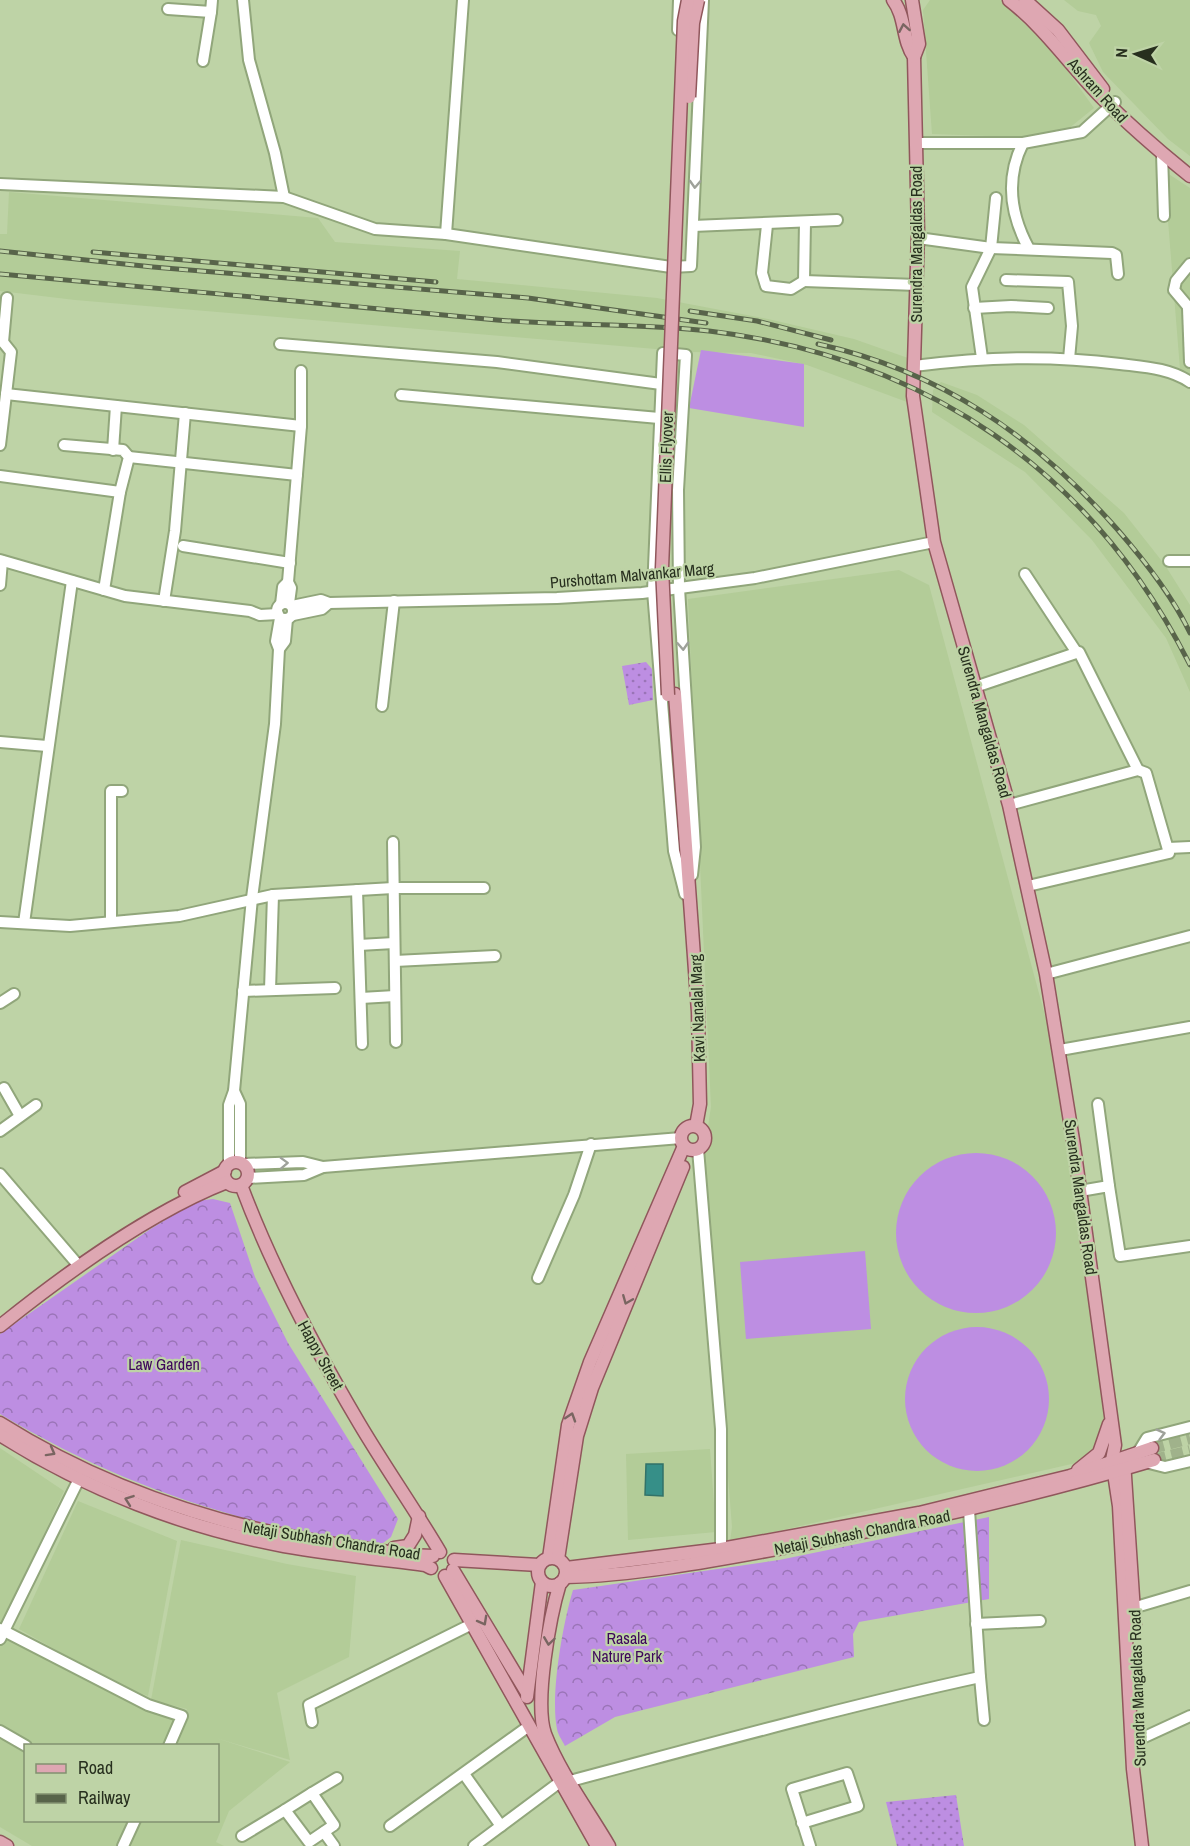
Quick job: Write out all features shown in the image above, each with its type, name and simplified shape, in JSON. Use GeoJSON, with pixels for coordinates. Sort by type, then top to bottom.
{"type":"FeatureCollection","features":[{"type":"Feature","properties":{"kind":"main road","name":"Ellis Flyover"},"geometry":{"type":"LineString","coordinates":[[688,0],[684,21],[662,568],[688,892]]}},
{"type":"Feature","properties":{"kind":"main road","name":"Ellis Flyover"},"geometry":{"type":"LineString","coordinates":[[672,695],[670,564],[693,23],[698,0]]}},
{"type":"Feature","properties":{"kind":"main road","name":"Surendra Mangaldas Road"},"geometry":{"type":"LineString","coordinates":[[893,0],[903,19],[907,47],[914,57],[918,238],[913,396],[934,542],[1009,805],[1047,974],[1060,1050],[1118,1464],[1148,1846]]}},
{"type":"Feature","properties":{"kind":"main road","name":"Ashram Road"},"geometry":{"type":"LineString","coordinates":[[1009,0],[1051,38],[1162,154],[1190,176]]}},
{"type":"Feature","properties":{"kind":"main road","name":"Ashram Road"},"geometry":{"type":"LineString","coordinates":[[1025,0],[1058,30],[1113,103],[1190,166]]}},
{"type":"Feature","properties":{"kind":"main road"},"geometry":{"type":"LineString","coordinates":[[914,57],[919,44],[915,3]]}},
{"type":"Feature","properties":{"kind":"main road","name":"Kavi Nanalal Marg"},"geometry":{"type":"LineString","coordinates":[[688,892],[694,1089],[692,1126]]}},
{"type":"Feature","properties":{"kind":"main road"},"geometry":{"type":"LineString","coordinates":[[692,1126],[705,1135],[704,1143],[689,1146],[682,1132],[692,1126]]}},
{"type":"Feature","properties":{"kind":"main road"},"geometry":{"type":"LineString","coordinates":[[525,1713],[552,1571],[568,1425],[594,1352],[689,1146]]}},
{"type":"Feature","properties":{"kind":"main road"},"geometry":{"type":"LineString","coordinates":[[0,1315],[150,1212],[233,1169],[234,1186],[244,1181]]}},
{"type":"Feature","properties":{"kind":"main road","name":"Happy Street"},"geometry":{"type":"LineString","coordinates":[[233,1169],[248,1171],[244,1181],[273,1264],[360,1424],[419,1516],[435,1559]]}},
{"type":"Feature","properties":{"kind":"main road"},"geometry":{"type":"LineString","coordinates":[[0,1326],[77,1262]]}},
{"type":"Feature","properties":{"kind":"main road"},"geometry":{"type":"LineString","coordinates":[[1070,1476],[1099,1453],[1111,1415]]}},
{"type":"Feature","properties":{"kind":"main road","name":"Netaji Subhash Chandra Road"},"geometry":{"type":"LineString","coordinates":[[0,1423],[76,1466],[180,1508],[283,1535],[435,1559]]}},
{"type":"Feature","properties":{"kind":"main road","name":"Netaji Subhash Chandra Road"},"geometry":{"type":"LineString","coordinates":[[0,1435],[78,1479],[177,1517],[282,1546],[435,1559]]}},
{"type":"Feature","properties":{"kind":"main road","name":"Netaji Subhash Chandra Road"},"geometry":{"type":"LineString","coordinates":[[452,1568],[552,1571],[723,1558],[969,1510],[1148,1455]]}},
{"type":"Feature","properties":{"kind":"main road","name":"Netaji Subhash Chandra Road"},"geometry":{"type":"LineString","coordinates":[[552,1571],[721,1549],[919,1513],[1118,1464]]}},
{"type":"Feature","properties":{"kind":"main road"},"geometry":{"type":"LineString","coordinates":[[382,1551],[408,1546],[416,1535],[419,1516]]}},
{"type":"Feature","properties":{"kind":"main road"},"geometry":{"type":"LineString","coordinates":[[452,1568],[438,1575],[435,1559],[450,1554],[452,1568],[472,1624],[525,1713],[529,1726],[609,1846]]}},
{"type":"Feature","properties":{"kind":"main road"},"geometry":{"type":"LineString","coordinates":[[452,1568],[527,1693]]}},
{"type":"Feature","properties":{"kind":"main road"},"geometry":{"type":"LineString","coordinates":[[552,1571],[554,1602],[541,1707],[545,1734],[597,1846]]}},
{"type":"Feature","properties":{"kind":"main road","name":"Surendra Mangaldas Road"},"geometry":{"type":"LineString","coordinates":[[1130,1609],[1133,1769],[1142,1846]]}},
{"type":"Feature","properties":{"kind":"main road"},"geometry":{"type":"LineString","coordinates":[[0,1842],[7,1846]]}},
{"type":"Feature","properties":{"kind":"street"},"geometry":{"type":"LineString","coordinates":[[203,61],[212,0]]}},
{"type":"Feature","properties":{"kind":"street"},"geometry":{"type":"LineString","coordinates":[[446,234],[463,0]]}},
{"type":"Feature","properties":{"kind":"street"},"geometry":{"type":"LineString","coordinates":[[671,267],[679,0]]}},
{"type":"Feature","properties":{"kind":"street"},"geometry":{"type":"LineString","coordinates":[[0,184],[284,196],[375,229],[446,234],[671,267],[691,266],[703,0]]}},
{"type":"Feature","properties":{"kind":"street"},"geometry":{"type":"LineString","coordinates":[[245,2],[249,60],[275,153],[284,196]]}},
{"type":"Feature","properties":{"kind":"street"},"geometry":{"type":"LineString","coordinates":[[168,9],[211,12]]}},
{"type":"Feature","properties":{"kind":"street"},"geometry":{"type":"LineString","coordinates":[[916,143],[1023,143],[1082,132],[1113,103]]}},
{"type":"Feature","properties":{"kind":"street"},"geometry":{"type":"LineString","coordinates":[[1023,143],[1016,156],[1012,186],[1016,226],[1029,249]]}},
{"type":"Feature","properties":{"kind":"street"},"geometry":{"type":"LineString","coordinates":[[1162,154],[1164,216]]}},
{"type":"Feature","properties":{"kind":"street"},"geometry":{"type":"LineString","coordinates":[[982,358],[972,287],[991,248],[996,198]]}},
{"type":"Feature","properties":{"kind":"street"},"geometry":{"type":"LineString","coordinates":[[693,226],[767,225],[837,220]]}},
{"type":"Feature","properties":{"kind":"street"},"geometry":{"type":"LineString","coordinates":[[804,281],[805,222]]}},
{"type":"Feature","properties":{"kind":"street"},"geometry":{"type":"LineString","coordinates":[[767,225],[762,273],[766,286],[791,289],[804,281],[917,285]]}},
{"type":"Feature","properties":{"kind":"street"},"geometry":{"type":"LineString","coordinates":[[918,238],[991,248],[1112,253],[1116,255],[1118,274]]}},
{"type":"Feature","properties":{"kind":"street"},"geometry":{"type":"LineString","coordinates":[[1190,264],[1174,286],[1177,296],[1189,308],[1190,362]]}},
{"type":"Feature","properties":{"kind":"street"},"geometry":{"type":"LineString","coordinates":[[1006,280],[1068,282],[1072,326],[1069,358]]}},
{"type":"Feature","properties":{"kind":"street"},"geometry":{"type":"LineString","coordinates":[[0,445],[11,352],[2,342],[7,298]]}},
{"type":"Feature","properties":{"kind":"street"},"geometry":{"type":"LineString","coordinates":[[974,308],[1011,306],[1048,308]]}},
{"type":"Feature","properties":{"kind":"street"},"geometry":{"type":"LineString","coordinates":[[280,344],[497,362],[661,384]]}},
{"type":"Feature","properties":{"kind":"street"},"geometry":{"type":"LineString","coordinates":[[663,353],[686,354],[678,490],[679,588],[695,847],[688,892],[674,851],[653,591],[663,353]]}},
{"type":"Feature","properties":{"kind":"street"},"geometry":{"type":"LineString","coordinates":[[914,366],[982,358],[1069,358],[1144,367],[1178,374],[1190,382]]}},
{"type":"Feature","properties":{"kind":"street"},"geometry":{"type":"LineString","coordinates":[[301,371],[301,426],[290,563],[288,582],[283,587],[285,611],[276,641],[279,649],[275,724],[252,898],[234,1091],[229,1105],[233,1169],[303,1162],[323,1167],[591,1144],[689,1146],[703,1221],[721,1429],[721,1549]]}},
{"type":"Feature","properties":{"kind":"street"},"geometry":{"type":"LineString","coordinates":[[6,394],[301,426]]}},
{"type":"Feature","properties":{"kind":"street"},"geometry":{"type":"LineString","coordinates":[[401,395],[659,418]]}},
{"type":"Feature","properties":{"kind":"street"},"geometry":{"type":"LineString","coordinates":[[113,450],[116,406]]}},
{"type":"Feature","properties":{"kind":"street"},"geometry":{"type":"LineString","coordinates":[[164,601],[175,531],[185,413]]}},
{"type":"Feature","properties":{"kind":"street"},"geometry":{"type":"LineString","coordinates":[[64,445],[123,450],[129,457],[181,464],[297,476]]}},
{"type":"Feature","properties":{"kind":"street"},"geometry":{"type":"LineString","coordinates":[[104,590],[120,492],[129,457]]}},
{"type":"Feature","properties":{"kind":"street"},"geometry":{"type":"LineString","coordinates":[[0,476],[120,492]]}},
{"type":"Feature","properties":{"kind":"street","name":"Purshottam Malvankar Marg"},"geometry":{"type":"LineString","coordinates":[[285,611],[322,609],[328,603],[557,598],[653,591],[754,578],[934,542]]}},
{"type":"Feature","properties":{"kind":"street"},"geometry":{"type":"LineString","coordinates":[[183,546],[290,563]]}},
{"type":"Feature","properties":{"kind":"street"},"geometry":{"type":"LineString","coordinates":[[0,585],[1,560],[104,590],[164,601],[250,611],[260,615],[285,611]]}},
{"type":"Feature","properties":{"kind":"street"},"geometry":{"type":"LineString","coordinates":[[1169,561],[1190,561]]}},
{"type":"Feature","properties":{"kind":"street"},"geometry":{"type":"LineString","coordinates":[[1025,574],[1077,653],[1080,652],[1138,771]]}},
{"type":"Feature","properties":{"kind":"street"},"geometry":{"type":"LineString","coordinates":[[24,924],[47,746],[72,581]]}},
{"type":"Feature","properties":{"kind":"street"},"geometry":{"type":"LineString","coordinates":[[382,706],[394,601]]}},
{"type":"Feature","properties":{"kind":"street"},"geometry":{"type":"LineString","coordinates":[[975,687],[1077,653]]}},
{"type":"Feature","properties":{"kind":"street"},"geometry":{"type":"LineString","coordinates":[[0,742],[47,746]]}},
{"type":"Feature","properties":{"kind":"street"},"geometry":{"type":"LineString","coordinates":[[1009,805],[1138,771],[1146,773],[1168,848],[1169,853],[1028,886]]}},
{"type":"Feature","properties":{"kind":"street"},"geometry":{"type":"LineString","coordinates":[[111,922],[111,791],[122,791]]}},
{"type":"Feature","properties":{"kind":"street"},"geometry":{"type":"LineString","coordinates":[[393,842],[396,1042]]}},
{"type":"Feature","properties":{"kind":"street"},"geometry":{"type":"LineString","coordinates":[[1168,848],[1190,847]]}},
{"type":"Feature","properties":{"kind":"street"},"geometry":{"type":"LineString","coordinates":[[0,922],[70,926],[179,916],[273,895],[393,888],[483,888]]}},
{"type":"Feature","properties":{"kind":"street"},"geometry":{"type":"LineString","coordinates":[[357,890],[362,1044]]}},
{"type":"Feature","properties":{"kind":"street"},"geometry":{"type":"LineString","coordinates":[[270,990],[273,895]]}},
{"type":"Feature","properties":{"kind":"street"},"geometry":{"type":"LineString","coordinates":[[1047,974],[1190,936]]}},
{"type":"Feature","properties":{"kind":"street"},"geometry":{"type":"LineString","coordinates":[[359,945],[394,943]]}},
{"type":"Feature","properties":{"kind":"street"},"geometry":{"type":"LineString","coordinates":[[394,961],[495,956]]}},
{"type":"Feature","properties":{"kind":"street"},"geometry":{"type":"LineString","coordinates":[[243,991],[335,988]]}},
{"type":"Feature","properties":{"kind":"street"},"geometry":{"type":"LineString","coordinates":[[0,1004],[14,994]]}},
{"type":"Feature","properties":{"kind":"street"},"geometry":{"type":"LineString","coordinates":[[361,998],[395,996]]}},
{"type":"Feature","properties":{"kind":"street"},"geometry":{"type":"LineString","coordinates":[[1060,1050],[1190,1027]]}},
{"type":"Feature","properties":{"kind":"street"},"geometry":{"type":"LineString","coordinates":[[4,1088],[20,1116]]}},
{"type":"Feature","properties":{"kind":"street"},"geometry":{"type":"LineString","coordinates":[[1098,1104],[1120,1256],[1190,1246]]}},
{"type":"Feature","properties":{"kind":"street"},"geometry":{"type":"LineString","coordinates":[[0,1131],[36,1105]]}},
{"type":"Feature","properties":{"kind":"street"},"geometry":{"type":"LineString","coordinates":[[538,1278],[581,1177],[591,1144]]}},
{"type":"Feature","properties":{"kind":"street"},"geometry":{"type":"LineString","coordinates":[[244,1181],[304,1176],[323,1167]]}},
{"type":"Feature","properties":{"kind":"street"},"geometry":{"type":"LineString","coordinates":[[0,1174],[77,1262]]}},
{"type":"Feature","properties":{"kind":"street"},"geometry":{"type":"LineString","coordinates":[[1080,1191],[1109,1186]]}},
{"type":"Feature","properties":{"kind":"street"},"geometry":{"type":"LineString","coordinates":[[1190,1427],[1147,1438],[1148,1455],[1165,1467],[1190,1461]]}},
{"type":"Feature","properties":{"kind":"street"},"geometry":{"type":"LineString","coordinates":[[78,1479],[1,1633],[148,1705],[182,1716],[170,1744]]}},
{"type":"Feature","properties":{"kind":"street"},"geometry":{"type":"LineString","coordinates":[[969,1510],[984,1720]]}},
{"type":"Feature","properties":{"kind":"street"},"geometry":{"type":"LineString","coordinates":[[1130,1609],[1190,1591]]}},
{"type":"Feature","properties":{"kind":"street"},"geometry":{"type":"LineString","coordinates":[[976,1624],[1040,1622]]}},
{"type":"Feature","properties":{"kind":"street"},"geometry":{"type":"LineString","coordinates":[[312,1722],[309,1705],[472,1624]]}},
{"type":"Feature","properties":{"kind":"street"},"geometry":{"type":"LineString","coordinates":[[474,1846],[565,1781],[828,1715],[875,1700],[980,1677]]}},
{"type":"Feature","properties":{"kind":"street"},"geometry":{"type":"LineString","coordinates":[[1138,1740],[1190,1716]]}},
{"type":"Feature","properties":{"kind":"street"},"geometry":{"type":"LineString","coordinates":[[390,1826],[529,1726]]}},
{"type":"Feature","properties":{"kind":"street"},"geometry":{"type":"LineString","coordinates":[[0,1731],[24,1745]]}},
{"type":"Feature","properties":{"kind":"street"},"geometry":{"type":"LineString","coordinates":[[802,1823],[858,1806],[847,1773],[792,1789],[802,1823],[810,1846]]}},
{"type":"Feature","properties":{"kind":"street"},"geometry":{"type":"LineString","coordinates":[[464,1774],[501,1826]]}},
{"type":"Feature","properties":{"kind":"street"},"geometry":{"type":"LineString","coordinates":[[242,1836],[337,1778]]}},
{"type":"Feature","properties":{"kind":"street"},"geometry":{"type":"LineString","coordinates":[[285,1810],[309,1842],[324,1833],[334,1825],[312,1793]]}},
{"type":"Feature","properties":{"kind":"street"},"geometry":{"type":"LineString","coordinates":[[123,1846],[135,1822]]}},
{"type":"Feature","properties":{"kind":"street"},"geometry":{"type":"LineString","coordinates":[[324,1833],[334,1846]]}},
{"type":"Feature","properties":{"kind":"shaded area"},"geometry":{"type":"Polygon","coordinates":[[[930,0],[1000,0],[1056,55],[1094,108],[1068,129],[1021,137],[932,134],[923,10],[930,0]]]}},
{"type":"Feature","properties":{"kind":"shaded area"},"geometry":{"type":"Polygon","coordinates":[[[1064,0],[1190,0],[1190,156],[1168,139],[1103,72],[1089,43],[1101,26],[1096,15],[1078,11],[1064,0]]]}},
{"type":"Feature","properties":{"kind":"shaded area"},"geometry":{"type":"Polygon","coordinates":[[[1164,171],[1190,188],[1190,377],[1180,369],[1164,171]]]}},
{"type":"Feature","properties":{"kind":"shaded area"},"geometry":{"type":"Polygon","coordinates":[[[9,192],[318,218],[335,242],[460,251],[457,279],[657,298],[768,319],[854,339],[908,358],[907,402],[807,365],[751,353],[691,352],[75,300],[0,291],[0,234],[7,234],[9,192]]]}},
{"type":"Feature","properties":{"kind":"shaded area"},"geometry":{"type":"Polygon","coordinates":[[[941,382],[977,395],[1024,425],[1124,513],[1165,565],[1190,605],[1190,692],[1166,638],[1092,540],[1025,472],[932,412],[933,390],[941,382]]]}},
{"type":"Feature","properties":{"kind":"shaded area"},"geometry":{"type":"Polygon","coordinates":[[[899,570],[929,585],[1054,1049],[1110,1452],[1102,1457],[730,1542],[732,1527],[703,1159],[711,1107],[688,599],[899,570]]]}},
{"type":"Feature","properties":{"kind":"shaded area"},"geometry":{"type":"Polygon","coordinates":[[[0,1448],[64,1491],[2,1624],[147,1708],[183,1720],[183,1727],[187,1709],[151,1700],[181,1540],[287,1564],[356,1576],[349,1657],[277,1693],[290,1760],[216,1738],[290,1762],[229,1811],[216,1842],[224,1846],[32,1846],[0,1827],[0,1448]]]}},
{"type":"Feature","properties":{"kind":"shaded area"},"geometry":{"type":"Polygon","coordinates":[[[710,1449],[716,1532],[628,1540],[626,1454],[710,1449]]]}},
{"type":"Feature","properties":{"kind":"shaded area"},"geometry":{"type":"Polygon","coordinates":[[[78,1501],[177,1541],[148,1696],[118,1685],[19,1629],[78,1501]]]}},
{"type":"Feature","properties":{"kind":"green space"},"geometry":{"type":"Polygon","coordinates":[[[701,350],[804,364],[804,427],[689,408],[701,350]]]}},
{"type":"Feature","properties":{"kind":"green space"},"geometry":{"type":"Polygon","coordinates":[[[646,662],[652,669],[653,700],[629,705],[622,666],[646,662]]]}},
{"type":"Feature","properties":{"kind":"green space"},"geometry":{"type":"Polygon","coordinates":[[[976,1153],[992,1154],[1007,1159],[1033,1176],[1050,1202],[1055,1217],[1055,1249],[1050,1264],[1033,1290],[1007,1307],[992,1312],[976,1313],[960,1312],[945,1307],[919,1290],[902,1264],[897,1249],[896,1233],[897,1217],[902,1202],[919,1176],[945,1159],[960,1154],[976,1153]]]}},
{"type":"Feature","properties":{"kind":"green space","name":"Law Garden"},"geometry":{"type":"Polygon","coordinates":[[[213,1199],[230,1203],[255,1277],[288,1343],[398,1519],[391,1537],[383,1543],[344,1541],[317,1536],[241,1517],[169,1494],[101,1467],[0,1414],[0,1334],[149,1230],[196,1201],[213,1199]]]}},
{"type":"Feature","properties":{"kind":"green space"},"geometry":{"type":"Polygon","coordinates":[[[865,1251],[871,1329],[746,1339],[740,1262],[865,1251]]]}},
{"type":"Feature","properties":{"kind":"green space"},"geometry":{"type":"Polygon","coordinates":[[[977,1327],[1004,1333],[1028,1348],[1043,1372],[1049,1399],[1043,1426],[1028,1450],[1004,1465],[977,1471],[950,1465],[926,1450],[911,1426],[905,1399],[911,1372],[926,1348],[950,1333],[977,1327]]]}},
{"type":"Feature","properties":{"kind":"green space","name":"Rasala Nature Park"},"geometry":{"type":"Polygon","coordinates":[[[989,1517],[989,1599],[859,1622],[853,1634],[854,1657],[615,1717],[565,1746],[559,1735],[555,1715],[556,1679],[565,1621],[573,1590],[779,1560],[989,1517]]]}},
{"type":"Feature","properties":{"kind":"green space"},"geometry":{"type":"Polygon","coordinates":[[[956,1795],[964,1846],[897,1846],[886,1802],[956,1795]]]}},
{"type":"Feature","properties":{"kind":"water"},"geometry":{"type":"Polygon","coordinates":[[[646,1464],[663,1464],[663,1496],[645,1495],[646,1464]]]}},
{"type":"Feature","properties":{"kind":"tunnel"},"geometry":{"type":"LineString","coordinates":[[1152,1448],[1190,1438]]}},
{"type":"Feature","properties":{"kind":"tunnel"},"geometry":{"type":"LineString","coordinates":[[1154,1460],[1190,1451]]}},
{"type":"Feature","properties":{"kind":"railway"},"geometry":{"type":"LineString","coordinates":[[0,251],[153,267],[528,298],[706,323]]}},
{"type":"Feature","properties":{"kind":"railway"},"geometry":{"type":"LineString","coordinates":[[93,252],[436,282]]}},
{"type":"Feature","properties":{"kind":"railway"},"geometry":{"type":"LineString","coordinates":[[0,274],[497,320],[709,331],[788,345],[862,367],[930,397],[994,435],[1052,480],[1104,534],[1150,596],[1190,665]]}},
{"type":"Feature","properties":{"kind":"railway"},"geometry":{"type":"LineString","coordinates":[[690,311],[757,321],[831,340]]}},
{"type":"Feature","properties":{"kind":"railway"},"geometry":{"type":"LineString","coordinates":[[818,344],[863,356],[905,371],[945,390],[983,412],[1019,437],[1086,495],[1117,529],[1157,578],[1190,633]]}}]}
